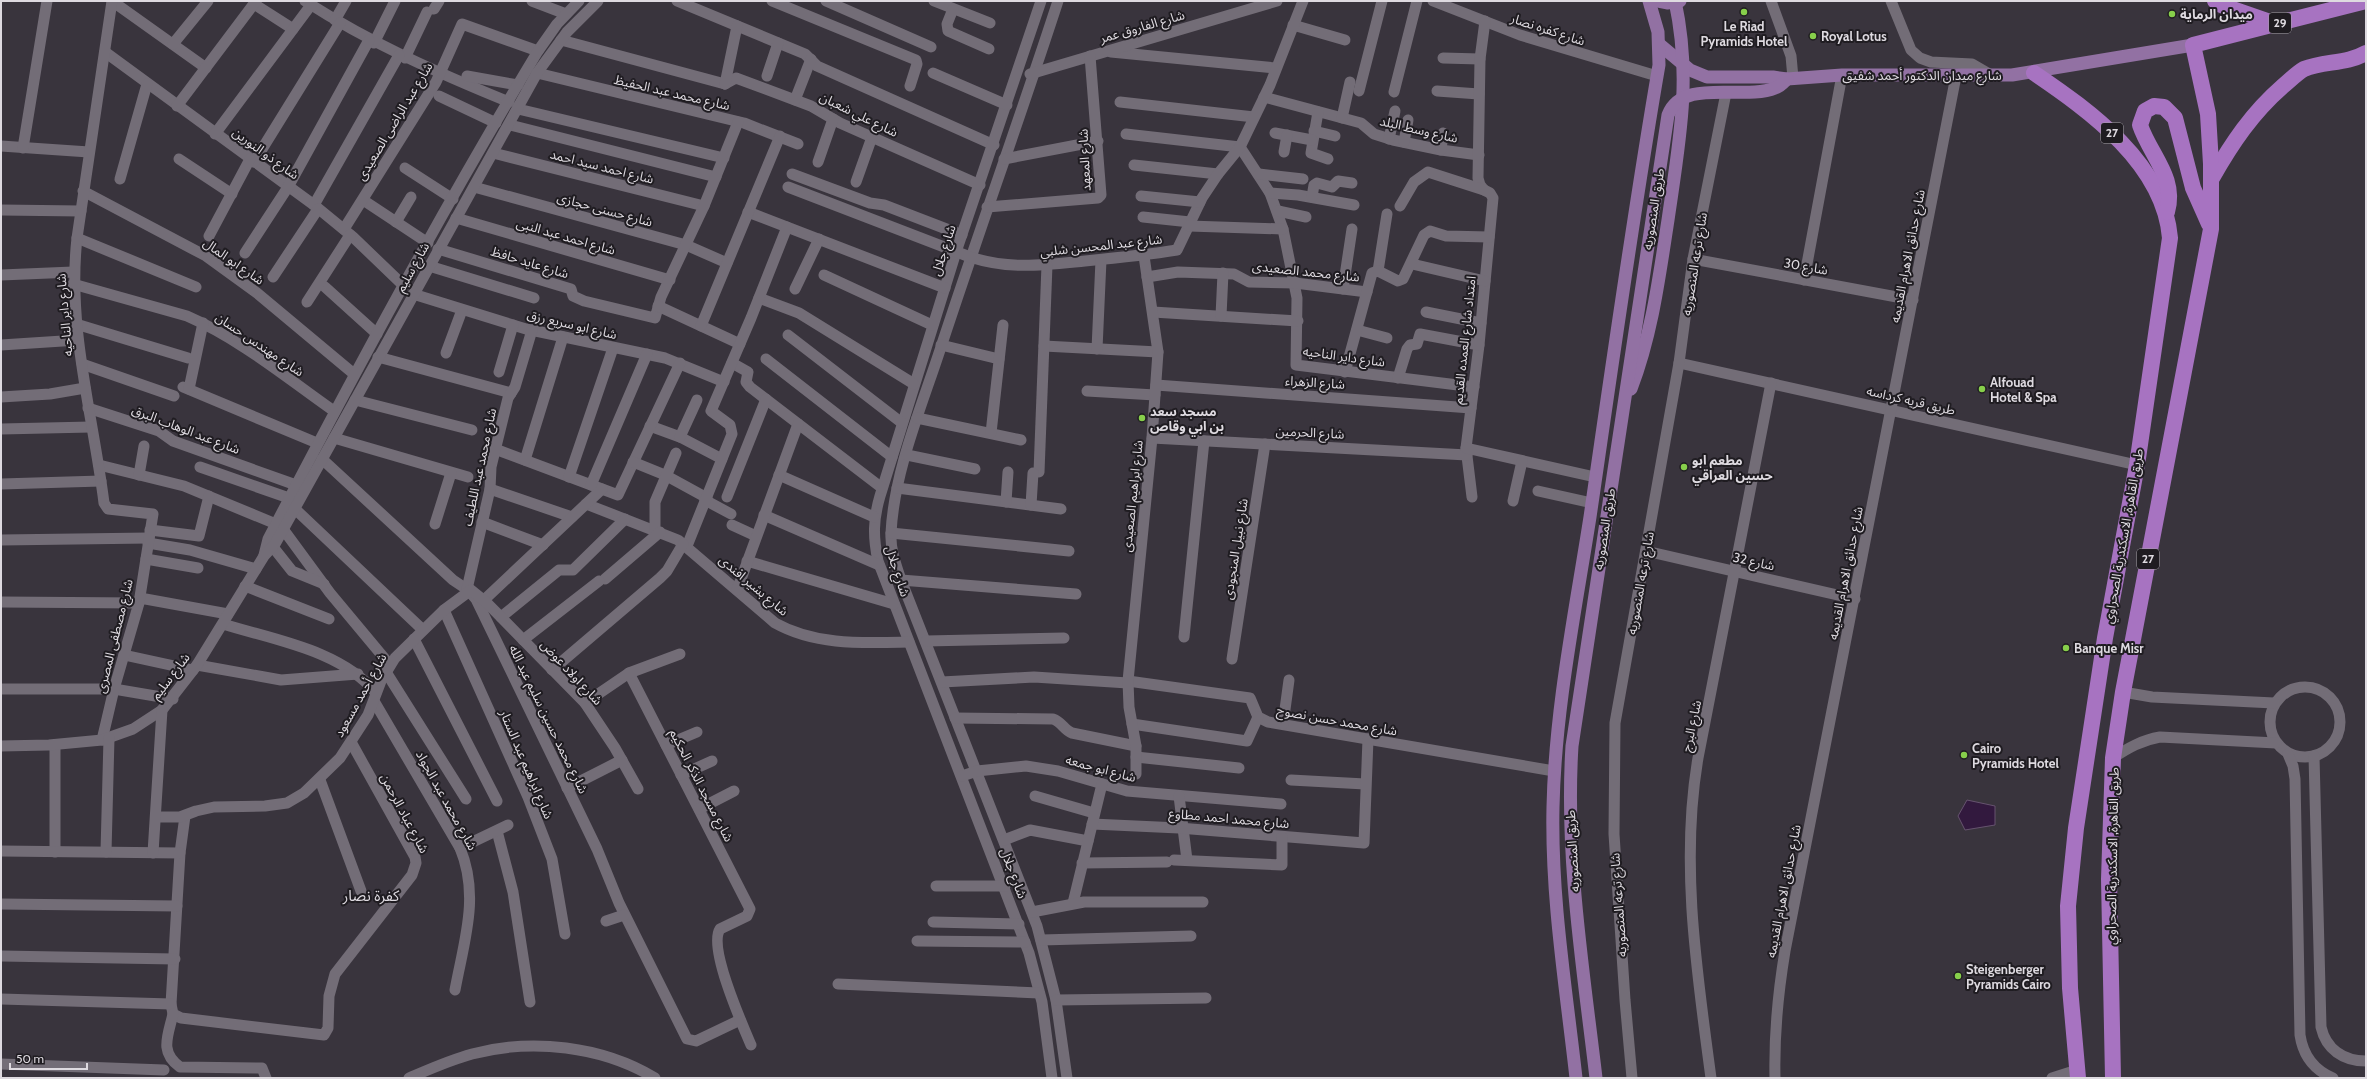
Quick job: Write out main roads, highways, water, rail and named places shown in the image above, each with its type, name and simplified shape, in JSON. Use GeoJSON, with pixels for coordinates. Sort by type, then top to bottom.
{"type":"FeatureCollection","features":[{"type":"Feature","properties":{"kind":"highway"},"geometry":{"type":"LineString","coordinates":[[2215,1],[2220,5],[2276,24]]}},
{"type":"Feature","properties":{"kind":"highway","name":"29"},"geometry":{"type":"LineString","coordinates":[[2193,45],[2366,1]]}},
{"type":"Feature","properties":{"kind":"highway","name":"طريق القاهرة, الاسكندرية الصحراوي"},"geometry":{"type":"LineString","coordinates":[[2113,1078],[2110,879],[2113,758],[2123,692],[2211,229],[2211,179],[2208,114],[2193,45]]}},
{"type":"Feature","properties":{"kind":"highway"},"geometry":{"type":"LineString","coordinates":[[2211,179],[2231,145],[2251,117],[2286,83],[2304,69],[2341,62],[2366,53]]}},
{"type":"Feature","properties":{"kind":"highway","name":"طريق القاهرة, الاسكندرية الصحراوي"},"geometry":{"type":"LineString","coordinates":[[2034,73],[2078,103],[2115,137],[2139,165],[2154,188],[2166,214],[2169,250],[2137,465],[2104,638],[2076,828],[2068,906],[2070,988],[2078,1074]]}},
{"type":"Feature","properties":{"kind":"highway"},"geometry":{"type":"LineString","coordinates":[[2166,214],[2170,196],[2168,183],[2140,125],[2145,111],[2154,106],[2164,107],[2175,118],[2194,188],[2211,229]]}},
{"type":"Feature","properties":{"kind":"main road","name":"طريق المنصوريه"},"geometry":{"type":"LineString","coordinates":[[1576,1078],[1555,892],[1552,834],[1554,771],[1595,477],[1657,76],[1660,44],[1649,1]]}},
{"type":"Feature","properties":{"kind":"main road"},"geometry":{"type":"LineString","coordinates":[[1657,1],[1667,3],[1680,1]]}},
{"type":"Feature","properties":{"kind":"main road"},"geometry":{"type":"LineString","coordinates":[[1622,409],[1644,352],[1655,307],[1683,112],[1684,65],[1674,1]]}},
{"type":"Feature","properties":{"kind":"main road","name":"شارع ميدان الدكتور أحمد شفيق"},"geometry":{"type":"LineString","coordinates":[[1660,44],[1690,70],[1707,76],[1773,77],[1790,79],[1842,75],[1956,76],[2034,73],[2193,45]]}},
{"type":"Feature","properties":{"kind":"main road","name":"طريق المنصوريه"},"geometry":{"type":"LineString","coordinates":[[1596,1078],[1571,866],[1570,786],[1577,706],[1668,115],[1677,100],[1689,94],[1765,91],[1777,88],[1790,79]]}},
{"type":"Feature","properties":{"kind":"place","name":"Le Riad Pyramids Hotel"},"geometry":{"type":"Point","coordinates":[1744,12]}},
{"type":"Feature","properties":{"kind":"place","name":"ميدان الرماية"},"geometry":{"type":"Point","coordinates":[2172,14]}},
{"type":"Feature","properties":{"kind":"place","name":"Royal Lotus"},"geometry":{"type":"Point","coordinates":[1813,36]}},
{"type":"Feature","properties":{"kind":"place","name":"Alfouad Hotel & Spa"},"geometry":{"type":"Point","coordinates":[1982,389]}},
{"type":"Feature","properties":{"kind":"place","name":"مسجد سعد بن ابي وقاص"},"geometry":{"type":"Point","coordinates":[1142,418]}},
{"type":"Feature","properties":{"kind":"place","name":"مطعم ابو حسين العراقي"},"geometry":{"type":"Point","coordinates":[1684,467]}},
{"type":"Feature","properties":{"kind":"place","name":"Banque Misr"},"geometry":{"type":"Point","coordinates":[2066,648]}},
{"type":"Feature","properties":{"kind":"place","name":"Cairo Pyramids Hotel"},"geometry":{"type":"Point","coordinates":[1964,755]}},
{"type":"Feature","properties":{"kind":"place","name":"Steigenberger Pyramids Cairo"},"geometry":{"type":"Point","coordinates":[1958,976]}},
{"type":"Feature","properties":{"kind":"district","name":"كفرة نصار"},"geometry":{"type":"Point","coordinates":[371,896]}}]}
